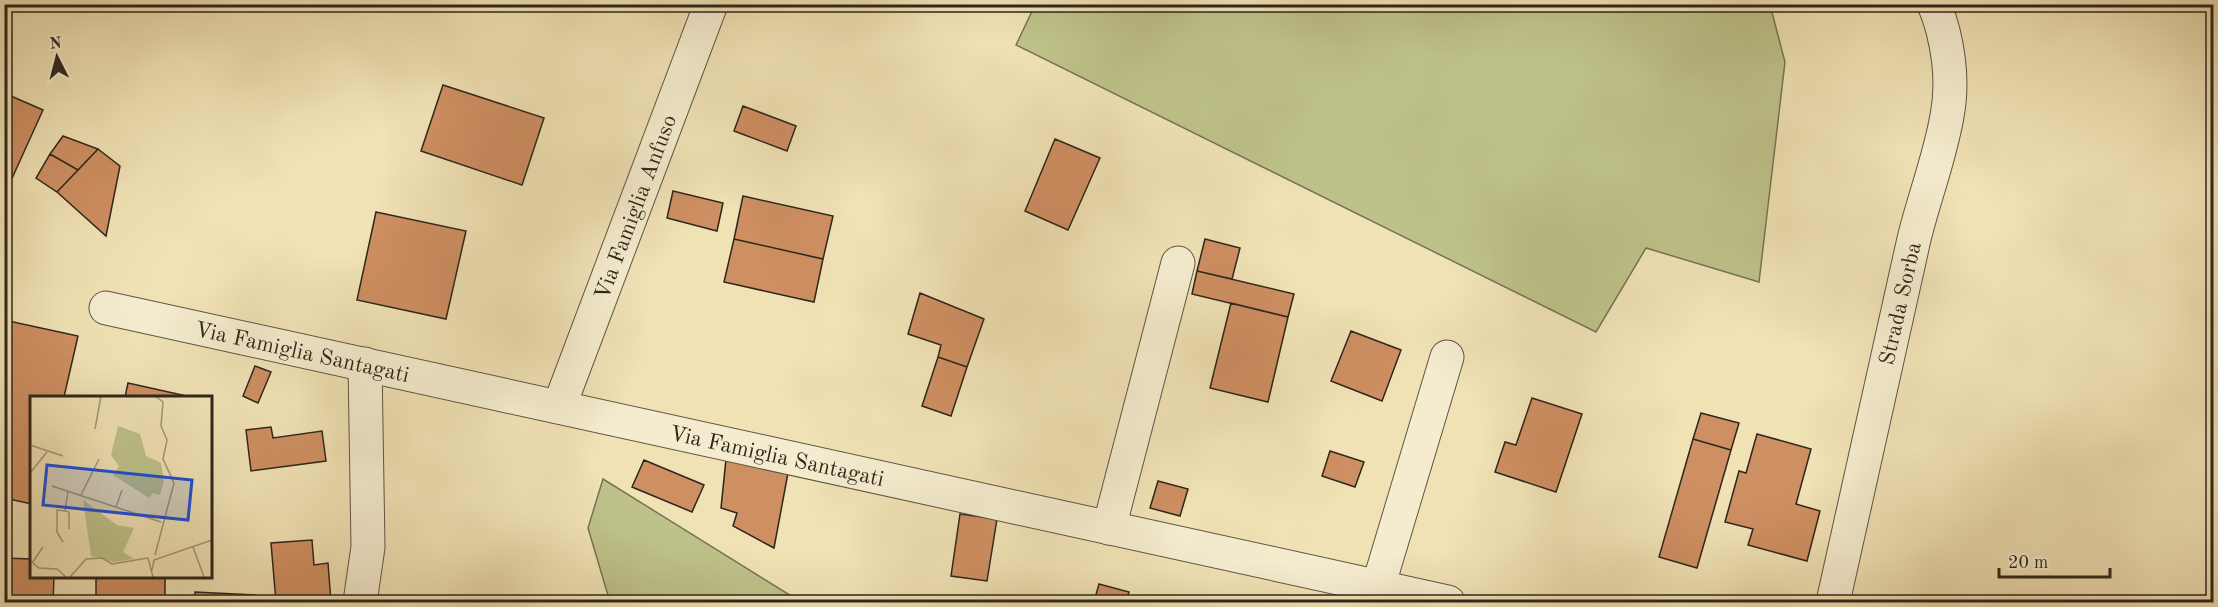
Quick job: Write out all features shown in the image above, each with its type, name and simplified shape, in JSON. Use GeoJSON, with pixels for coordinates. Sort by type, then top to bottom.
{"type":"FeatureCollection","features":[{"type":"Feature","properties":{"kind":"street","name":"Via Famiglia Anfuso"},"geometry":{"type":"LineString","coordinates":[[559,407],[711,4]]}},
{"type":"Feature","properties":{"kind":"street","name":"Strada Sorba"},"geometry":{"type":"LineString","coordinates":[[1833,603],[1873,414],[1919,218],[1947,115],[1950,73],[1940,19],[1934,4]]}},
{"type":"Feature","properties":{"kind":"street"},"geometry":{"type":"LineString","coordinates":[[1109,528],[1178,263]]}},
{"type":"Feature","properties":{"kind":"street","name":"Via Famiglia Santagati"},"geometry":{"type":"LineString","coordinates":[[106,308],[1448,603]]}},
{"type":"Feature","properties":{"kind":"street"},"geometry":{"type":"LineString","coordinates":[[1378,587],[1447,357]]}},
{"type":"Feature","properties":{"kind":"street"},"geometry":{"type":"LineString","coordinates":[[360,603],[368,547],[365,364]]}},
{"type":"Feature","properties":{"kind":"green space"},"geometry":{"type":"Polygon","coordinates":[[[1035,5],[1770,5],[1785,62],[1759,282],[1646,248],[1596,332],[1016,45],[1035,5]]]}},
{"type":"Feature","properties":{"kind":"green space"},"geometry":{"type":"Polygon","coordinates":[[[603,479],[801,602],[610,602],[588,528],[603,479]]]}},
{"type":"Feature","properties":{"kind":"building"},"geometry":{"type":"Polygon","coordinates":[[[443,85],[544,118],[522,185],[421,151],[443,85]]]}},
{"type":"Feature","properties":{"kind":"building"},"geometry":{"type":"Polygon","coordinates":[[[4,93],[43,110],[4,196],[4,93]]]}},
{"type":"Feature","properties":{"kind":"building"},"geometry":{"type":"Polygon","coordinates":[[[743,106],[796,126],[787,151],[734,131],[743,106]]]}},
{"type":"Feature","properties":{"kind":"building"},"geometry":{"type":"Polygon","coordinates":[[[63,136],[98,149],[78,170],[50,154],[63,136]]]}},
{"type":"Feature","properties":{"kind":"building"},"geometry":{"type":"Polygon","coordinates":[[[1055,139],[1100,158],[1068,230],[1025,211],[1055,139]]]}},
{"type":"Feature","properties":{"kind":"building"},"geometry":{"type":"Polygon","coordinates":[[[98,149],[120,166],[106,236],[57,192],[98,149]]]}},
{"type":"Feature","properties":{"kind":"building"},"geometry":{"type":"Polygon","coordinates":[[[50,154],[78,170],[57,192],[36,178],[50,154]]]}},
{"type":"Feature","properties":{"kind":"building"},"geometry":{"type":"Polygon","coordinates":[[[673,191],[723,203],[717,231],[667,218],[673,191]]]}},
{"type":"Feature","properties":{"kind":"building"},"geometry":{"type":"Polygon","coordinates":[[[743,196],[833,216],[823,259],[734,239],[743,196]]]}},
{"type":"Feature","properties":{"kind":"building"},"geometry":{"type":"Polygon","coordinates":[[[376,212],[466,231],[446,319],[357,300],[376,212]]]}},
{"type":"Feature","properties":{"kind":"building"},"geometry":{"type":"Polygon","coordinates":[[[734,239],[823,259],[814,302],[724,282],[734,239]]]}},
{"type":"Feature","properties":{"kind":"building"},"geometry":{"type":"Polygon","coordinates":[[[1205,239],[1240,248],[1232,279],[1197,271],[1205,239]]]}},
{"type":"Feature","properties":{"kind":"building"},"geometry":{"type":"Polygon","coordinates":[[[1197,271],[1294,294],[1288,317],[1192,294],[1197,271]]]}},
{"type":"Feature","properties":{"kind":"building"},"geometry":{"type":"Polygon","coordinates":[[[920,293],[984,319],[967,367],[938,357],[941,345],[908,334],[920,293]]]}},
{"type":"Feature","properties":{"kind":"building"},"geometry":{"type":"Polygon","coordinates":[[[1231,303],[1288,317],[1268,402],[1210,388],[1231,303]]]}},
{"type":"Feature","properties":{"kind":"building"},"geometry":{"type":"Polygon","coordinates":[[[4,320],[78,336],[64,396],[30,396],[30,504],[4,498],[4,320]]]}},
{"type":"Feature","properties":{"kind":"building"},"geometry":{"type":"Polygon","coordinates":[[[1351,331],[1401,350],[1382,401],[1331,381],[1351,331]]]}},
{"type":"Feature","properties":{"kind":"building"},"geometry":{"type":"Polygon","coordinates":[[[938,357],[967,367],[951,416],[922,406],[938,357]]]}},
{"type":"Feature","properties":{"kind":"building"},"geometry":{"type":"Polygon","coordinates":[[[255,366],[271,372],[258,403],[243,396],[255,366]]]}},
{"type":"Feature","properties":{"kind":"building"},"geometry":{"type":"Polygon","coordinates":[[[128,383],[186,396],[125,396],[128,383]]]}},
{"type":"Feature","properties":{"kind":"building"},"geometry":{"type":"Polygon","coordinates":[[[1532,398],[1582,414],[1556,492],[1495,472],[1505,442],[1516,445],[1532,398]]]}},
{"type":"Feature","properties":{"kind":"building"},"geometry":{"type":"Polygon","coordinates":[[[1701,413],[1739,423],[1731,450],[1693,439],[1701,413]]]}},
{"type":"Feature","properties":{"kind":"building"},"geometry":{"type":"Polygon","coordinates":[[[271,427],[273,438],[322,431],[326,461],[251,471],[246,430],[271,427]]]}},
{"type":"Feature","properties":{"kind":"building"},"geometry":{"type":"Polygon","coordinates":[[[1757,434],[1811,449],[1796,504],[1820,511],[1807,561],[1748,545],[1753,529],[1725,522],[1739,471],[1746,473],[1757,434]]]}},
{"type":"Feature","properties":{"kind":"building"},"geometry":{"type":"Polygon","coordinates":[[[1693,439],[1731,450],[1697,568],[1659,557],[1693,439]]]}},
{"type":"Feature","properties":{"kind":"building"},"geometry":{"type":"Polygon","coordinates":[[[1330,451],[1364,462],[1355,487],[1322,476],[1330,451]]]}},
{"type":"Feature","properties":{"kind":"building"},"geometry":{"type":"Polygon","coordinates":[[[726,459],[788,473],[774,548],[733,526],[737,513],[721,508],[726,459]]]}},
{"type":"Feature","properties":{"kind":"building"},"geometry":{"type":"Polygon","coordinates":[[[644,460],[704,485],[692,512],[632,487],[644,460]]]}},
{"type":"Feature","properties":{"kind":"building"},"geometry":{"type":"Polygon","coordinates":[[[1158,481],[1188,489],[1180,516],[1150,508],[1158,481]]]}},
{"type":"Feature","properties":{"kind":"building"},"geometry":{"type":"Polygon","coordinates":[[[960,514],[997,519],[987,581],[951,576],[960,514]]]}},
{"type":"Feature","properties":{"kind":"building"},"geometry":{"type":"Polygon","coordinates":[[[312,540],[314,565],[328,563],[331,602],[276,602],[271,543],[312,540]]]}},
{"type":"Feature","properties":{"kind":"building"},"geometry":{"type":"Polygon","coordinates":[[[4,558],[30,559],[30,577],[54,577],[53,602],[4,602],[4,558]]]}},
{"type":"Feature","properties":{"kind":"building"},"geometry":{"type":"Polygon","coordinates":[[[96,577],[165,577],[165,602],[96,602],[96,577]]]}},
{"type":"Feature","properties":{"kind":"building"},"geometry":{"type":"Polygon","coordinates":[[[1099,584],[1129,592],[1126,602],[1094,602],[1099,584]]]}},
{"type":"Feature","properties":{"kind":"building"},"geometry":{"type":"Polygon","coordinates":[[[195,592],[256,595],[255,602],[195,602],[195,592]]]}}]}
